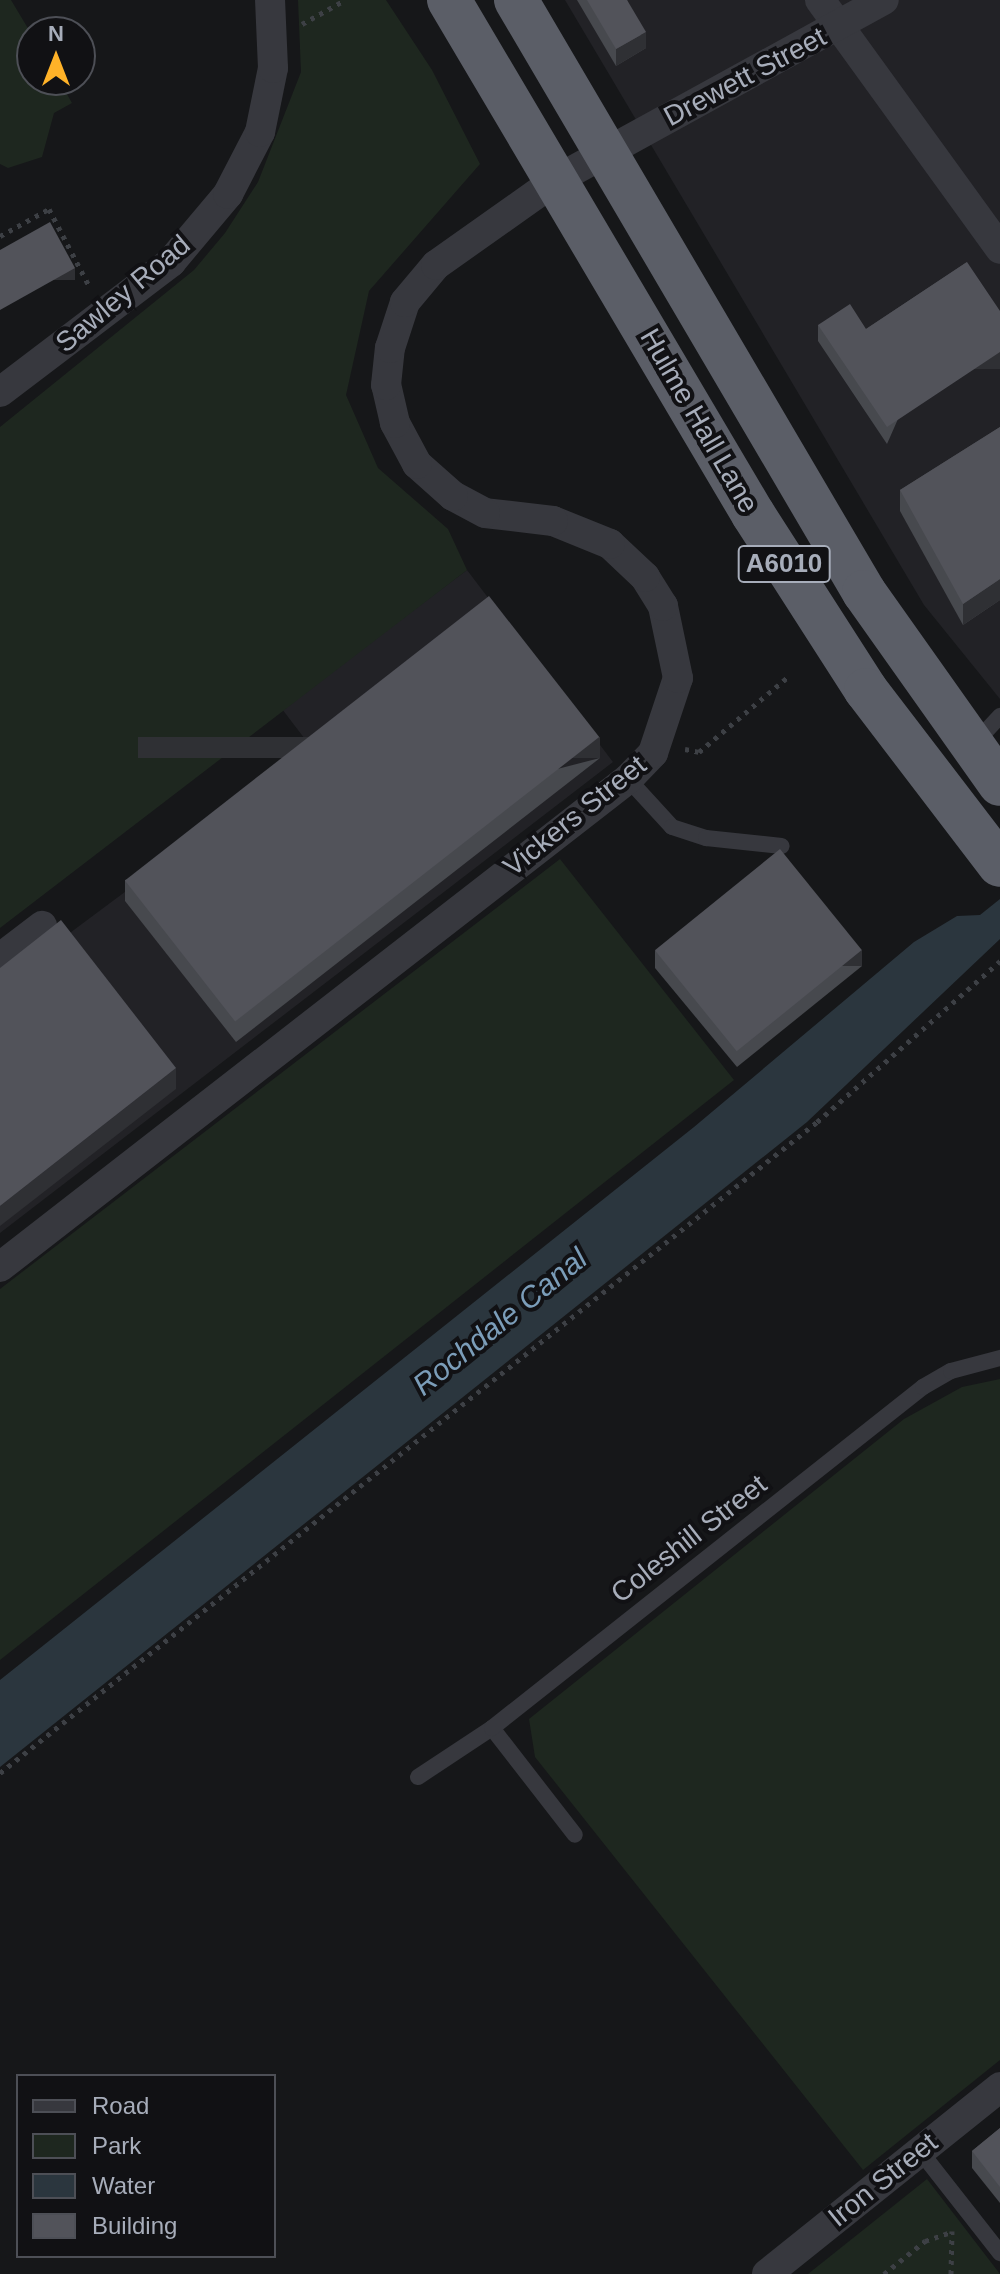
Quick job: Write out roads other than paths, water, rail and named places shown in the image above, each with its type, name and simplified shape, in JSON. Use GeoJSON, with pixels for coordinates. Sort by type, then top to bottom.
{"type":"FeatureCollection","features":[{"type":"Feature","properties":{"kind":"highway","name":"Hulme Hall Lane"},"geometry":{"type":"LineString","coordinates":[[449,0],[819,619],[923,769],[997,861]]}},
{"type":"Feature","properties":{"kind":"highway","name":"Hulme Hall Lane"},"geometry":{"type":"LineString","coordinates":[[516,0],[864,592],[986,731],[1000,784]]}},
{"type":"Feature","properties":{"kind":"street","name":"Sawley Road"},"geometry":{"type":"LineString","coordinates":[[0,392],[171,262],[228,194],[260,132],[273,68],[270,0]]}},
{"type":"Feature","properties":{"kind":"street"},"geometry":{"type":"LineString","coordinates":[[820,0],[1000,249]]}},
{"type":"Feature","properties":{"kind":"street","name":"Drewett Street"},"geometry":{"type":"LineString","coordinates":[[604,152],[838,28],[884,0]]}},
{"type":"Feature","properties":{"kind":"street","name":"Vickers Street"},"geometry":{"type":"LineString","coordinates":[[0,1267],[628,779],[657,744],[678,678],[663,606],[645,577],[610,544],[553,521],[485,513],[453,496],[417,464],[395,423],[386,385],[390,348],[405,302],[436,265],[556,180],[604,152]]}},
{"type":"Feature","properties":{"kind":"street"},"geometry":{"type":"LineString","coordinates":[[0,958],[42,926]]}},
{"type":"Feature","properties":{"kind":"street","name":"Iron Street"},"geometry":{"type":"LineString","coordinates":[[767,2274],[1000,2087]]}},
{"type":"Feature","properties":{"kind":"lane"},"geometry":{"type":"LineString","coordinates":[[628,779],[672,827],[706,838],[782,846]]}},
{"type":"Feature","properties":{"kind":"lane","name":"Coleshill Street"},"geometry":{"type":"LineString","coordinates":[[418,1777],[492,1728],[923,1387],[951,1371],[1000,1358]]}},
{"type":"Feature","properties":{"kind":"lane"},"geometry":{"type":"LineString","coordinates":[[492,1728],[575,1835]]}},
{"type":"Feature","properties":{"kind":"lane"},"geometry":{"type":"LineString","coordinates":[[920,2151],[1000,2253]]}},
{"type":"Feature","properties":{"kind":"water","name":"Rochdale Canal"},"geometry":{"type":"Polygon","coordinates":[[[1000,899],[1000,939],[807,1122],[0,1767],[0,1680],[694,1127],[914,942],[957,916],[980,915],[1000,899]]]}}]}
